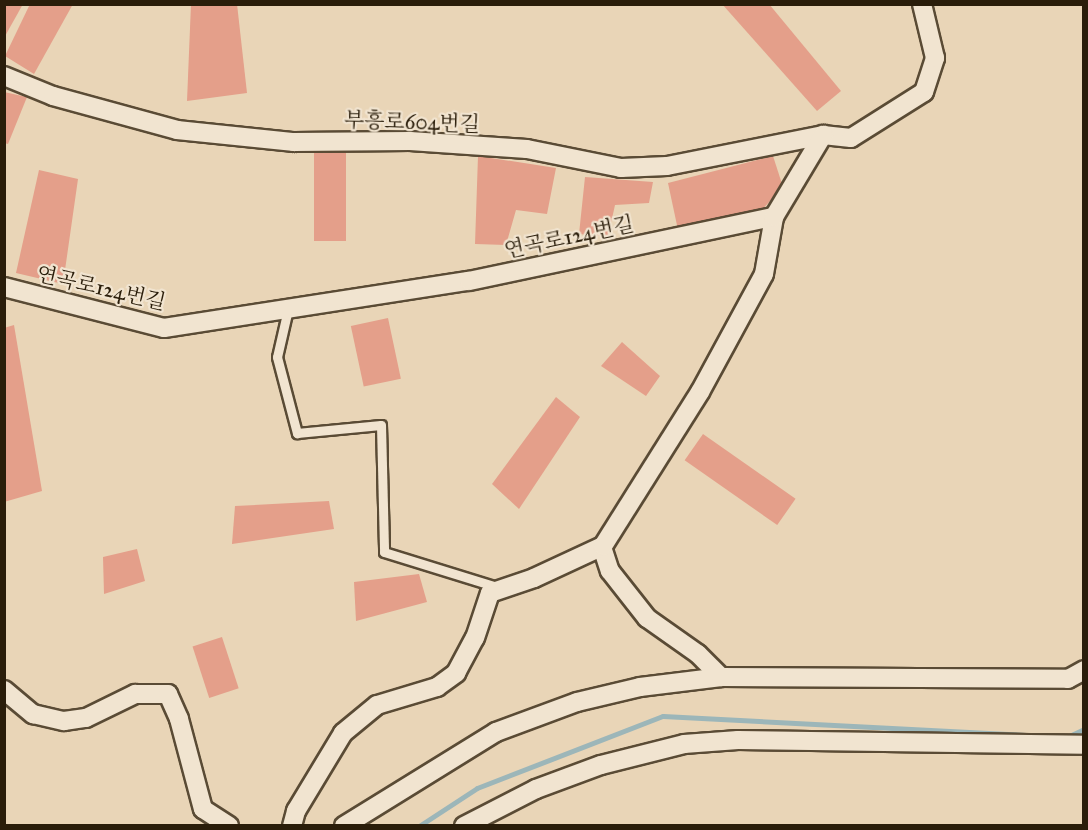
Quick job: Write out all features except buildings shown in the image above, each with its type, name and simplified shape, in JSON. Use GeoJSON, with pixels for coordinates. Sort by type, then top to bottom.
{"type":"FeatureCollection","features":[{"type":"Feature","properties":{"kind":"street","name":"부흥로604번길"},"geometry":{"type":"LineString","coordinates":[[4,76],[53,96],[177,130],[294,142],[410,141],[527,149],[621,168],[667,165],[823,135],[851,138],[924,92],[935,58],[922,4]]}},
{"type":"Feature","properties":{"kind":"street"},"geometry":{"type":"LineString","coordinates":[[292,825],[296,811],[343,733],[377,705],[437,687],[456,673],[475,638],[490,593],[602,547],[700,392],[764,274],[774,216],[823,135]]}},
{"type":"Feature","properties":{"kind":"street","name":"연곡로124번길"},"geometry":{"type":"LineString","coordinates":[[4,287],[164,328],[469,281],[774,216]]}},
{"type":"Feature","properties":{"kind":"street"},"geometry":{"type":"LineString","coordinates":[[602,547],[610,571],[647,618],[698,654],[721,677]]}},
{"type":"Feature","properties":{"kind":"street"},"geometry":{"type":"LineString","coordinates":[[344,825],[496,732],[577,702],[640,687],[721,677],[1068,679],[1083,670]]}},
{"type":"Feature","properties":{"kind":"street"},"geometry":{"type":"LineString","coordinates":[[4,690],[33,714],[63,721],[86,718],[135,694],[168,694],[179,719],[203,809],[229,825]]}},
{"type":"Feature","properties":{"kind":"street"},"geometry":{"type":"LineString","coordinates":[[464,825],[536,789],[601,765],[684,744],[738,740],[1083,745]]}},
{"type":"Feature","properties":{"kind":"lane"},"geometry":{"type":"LineString","coordinates":[[288,309],[277,357],[297,433],[381,425],[384,552],[503,588]]}},
{"type":"Feature","properties":{"kind":"waterway"},"geometry":{"type":"LineString","coordinates":[[419,826],[477,788],[663,716],[1031,735]]}},
{"type":"Feature","properties":{"kind":"waterway"},"geometry":{"type":"LineString","coordinates":[[1067,737],[1084,729]]}}]}
